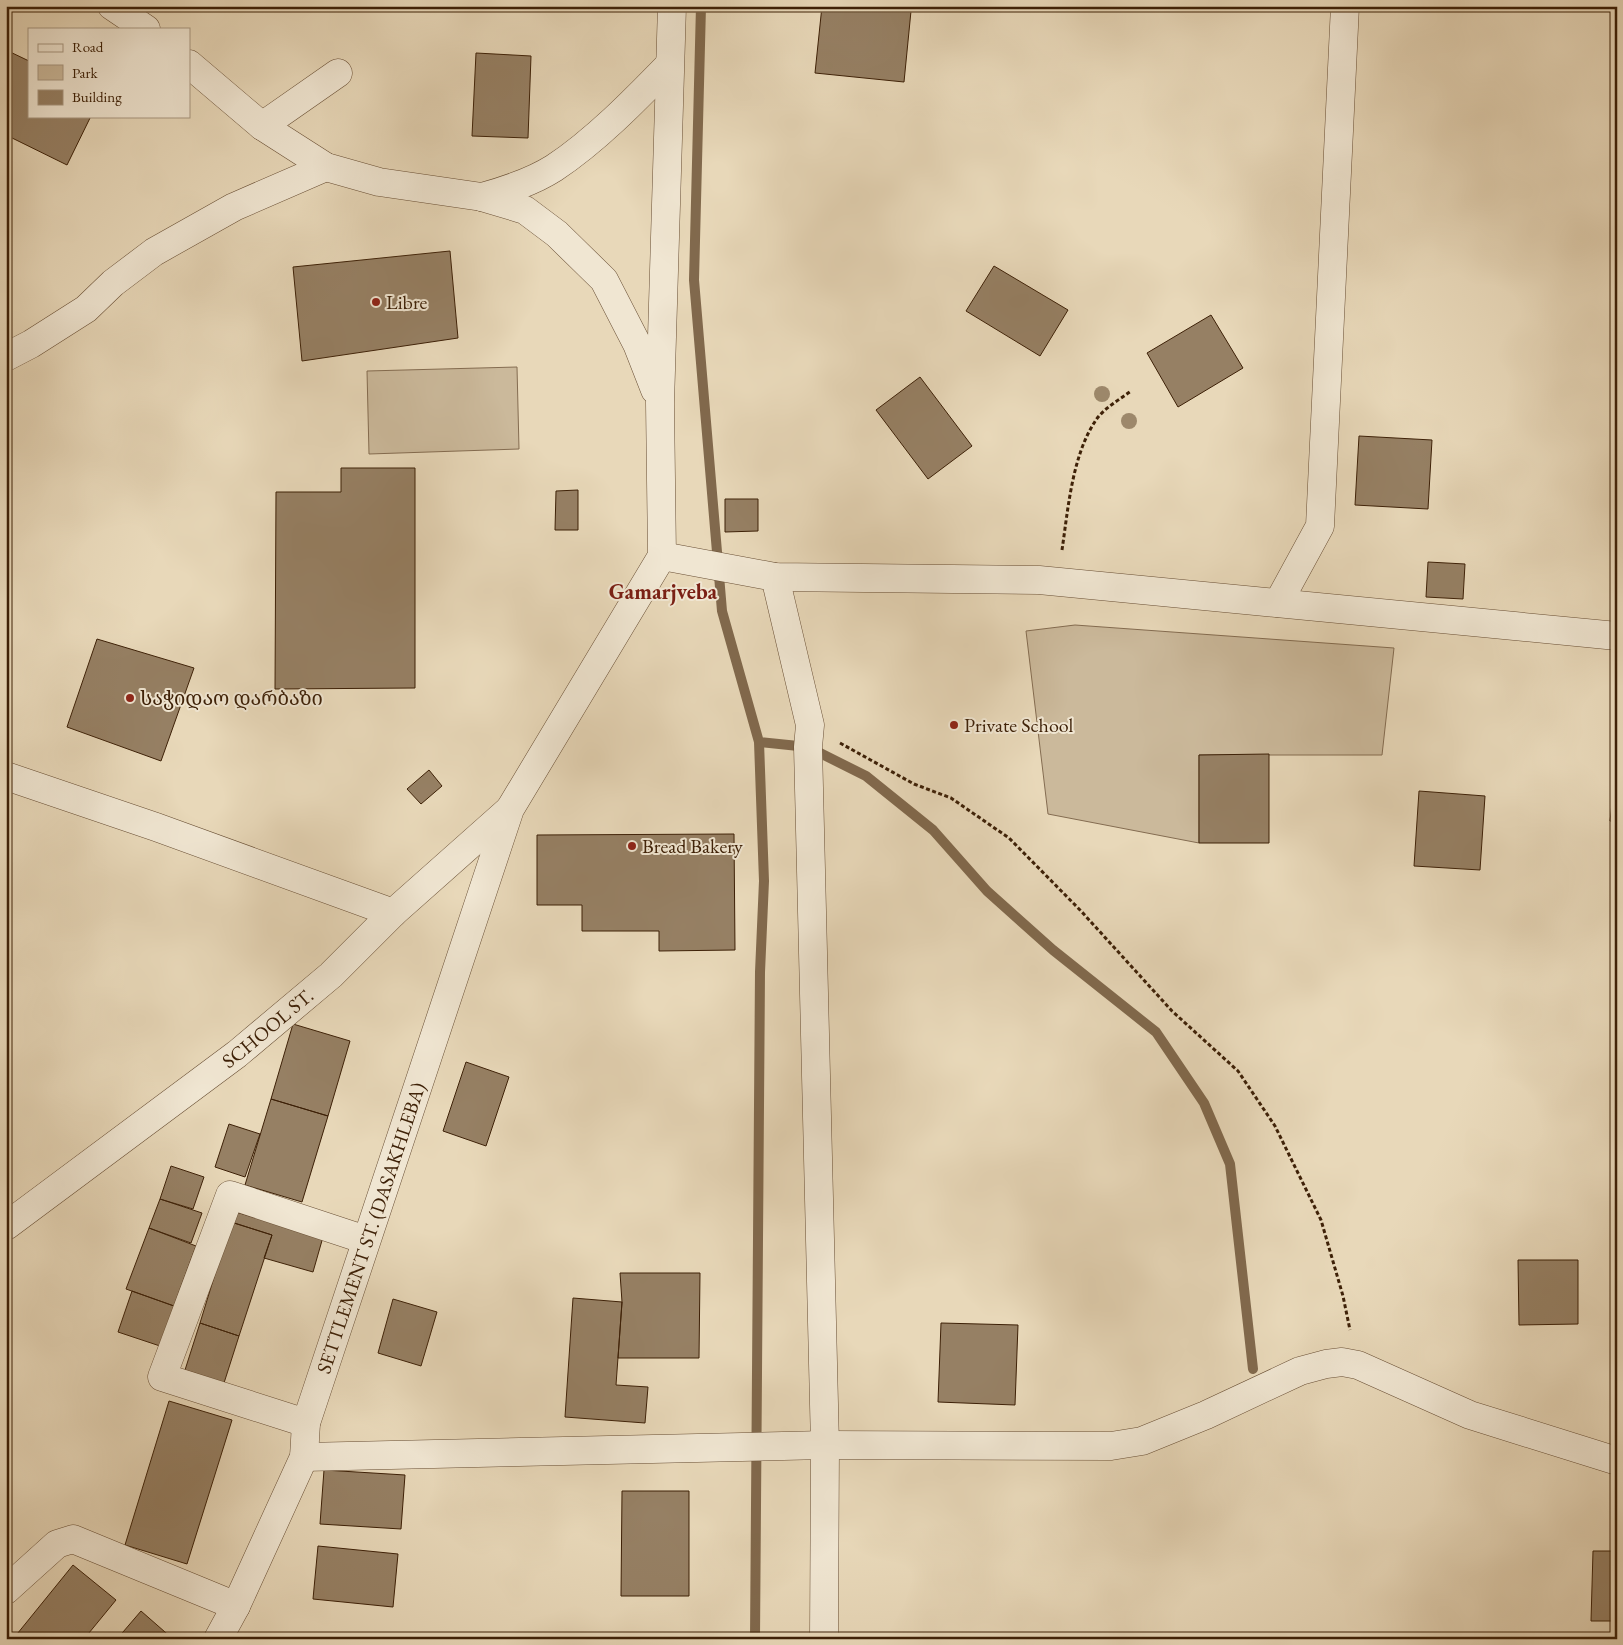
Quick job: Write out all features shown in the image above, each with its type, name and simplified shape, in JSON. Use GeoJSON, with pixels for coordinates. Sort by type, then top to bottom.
{"type":"FeatureCollection","features":[{"type":"Feature","properties":{"kind":"street"},"geometry":{"type":"LineString","coordinates":[[112,6],[145,28]]}},
{"type":"Feature","properties":{"kind":"street"},"geometry":{"type":"LineString","coordinates":[[510,809],[662,556],[660,403],[672,6]]}},
{"type":"Feature","properties":{"kind":"street"},"geometry":{"type":"LineString","coordinates":[[1278,603],[1320,526],[1345,6]]}},
{"type":"Feature","properties":{"kind":"street"},"geometry":{"type":"LineString","coordinates":[[190,65],[262,126],[326,167],[379,182],[482,197],[525,210],[557,234],[604,280],[637,344],[660,403]]}},
{"type":"Feature","properties":{"kind":"street"},"geometry":{"type":"LineString","coordinates":[[482,197],[511,189],[553,168],[632,103],[669,65]]}},
{"type":"Feature","properties":{"kind":"street"},"geometry":{"type":"LineString","coordinates":[[262,126],[338,73]]}},
{"type":"Feature","properties":{"kind":"street"},"geometry":{"type":"LineString","coordinates":[[6,357],[31,344],[86,309],[113,283],[154,252],[234,207],[326,167]]}},
{"type":"Feature","properties":{"kind":"street"},"geometry":{"type":"LineString","coordinates":[[662,556],[775,577],[1057,582],[1617,636]]}},
{"type":"Feature","properties":{"kind":"street"},"geometry":{"type":"LineString","coordinates":[[775,577],[810,725],[808,757],[825,1445],[824,1639]]}},
{"type":"Feature","properties":{"kind":"street"},"geometry":{"type":"LineString","coordinates":[[6,776],[156,826],[394,913]]}},
{"type":"Feature","properties":{"kind":"street","name":"SCHOOL ST."},"geometry":{"type":"LineString","coordinates":[[6,1226],[236,1054],[331,975],[394,913],[510,809]]}},
{"type":"Feature","properties":{"kind":"street","name":"SETTLEMENT ST. (DASAKHLEBA)"},"geometry":{"type":"LineString","coordinates":[[218,1639],[236,1606],[304,1457],[306,1423],[510,809]]}},
{"type":"Feature","properties":{"kind":"street"},"geometry":{"type":"LineString","coordinates":[[306,1423],[162,1377],[230,1195],[366,1240]]}},
{"type":"Feature","properties":{"kind":"street"},"geometry":{"type":"LineString","coordinates":[[304,1457],[825,1445],[1111,1446],[1142,1441],[1206,1415],[1300,1372],[1334,1363],[1358,1365],[1470,1415],[1617,1461]]}},
{"type":"Feature","properties":{"kind":"street"},"geometry":{"type":"LineString","coordinates":[[6,1590],[58,1544],[73,1539],[236,1606]]}},
{"type":"Feature","properties":{"kind":"path"},"geometry":{"type":"LineString","coordinates":[[1057,582],[1072,483],[1086,441],[1096,420],[1131,391]]}},
{"type":"Feature","properties":{"kind":"path"},"geometry":{"type":"LineString","coordinates":[[810,725],[914,784],[952,798],[1009,838],[1081,911],[1172,1011],[1238,1071],[1274,1126],[1321,1220],[1343,1296],[1358,1365]]}},
{"type":"Feature","properties":{"kind":"green space"},"geometry":{"type":"Polygon","coordinates":[[[517,367],[519,449],[369,454],[367,371],[517,367]]]}},
{"type":"Feature","properties":{"kind":"green space"},"geometry":{"type":"Polygon","coordinates":[[[1075,625],[1394,648],[1382,755],[1199,755],[1199,843],[1048,814],[1026,631],[1075,625]]]}},
{"type":"Feature","properties":{"kind":"building"},"geometry":{"type":"Polygon","coordinates":[[[527,6],[598,6],[598,11],[527,6]]]}},
{"type":"Feature","properties":{"kind":"building"},"geometry":{"type":"Polygon","coordinates":[[[822,6],[865,6],[911,11],[904,82],[815,73],[822,6]]]}},
{"type":"Feature","properties":{"kind":"building"},"geometry":{"type":"Polygon","coordinates":[[[6,50],[28,61],[28,118],[90,118],[67,165],[6,135],[6,50]]]}},
{"type":"Feature","properties":{"kind":"building"},"geometry":{"type":"Polygon","coordinates":[[[476,53],[531,56],[528,138],[472,136],[476,53]]]}},
{"type":"Feature","properties":{"kind":"building","name":"Libre"},"geometry":{"type":"Polygon","coordinates":[[[450,251],[458,338],[302,361],[293,267],[450,251]]]}},
{"type":"Feature","properties":{"kind":"building"},"geometry":{"type":"Polygon","coordinates":[[[994,266],[1068,310],[1040,356],[966,311],[994,266]]]}},
{"type":"Feature","properties":{"kind":"building"},"geometry":{"type":"Polygon","coordinates":[[[1211,315],[1243,368],[1178,407],[1147,353],[1211,315]]]}},
{"type":"Feature","properties":{"kind":"building"},"geometry":{"type":"Polygon","coordinates":[[[920,377],[972,446],[928,479],[876,410],[920,377]]]}},
{"type":"Feature","properties":{"kind":"building"},"geometry":{"type":"Polygon","coordinates":[[[1359,436],[1432,440],[1428,509],[1355,505],[1359,436]]]}},
{"type":"Feature","properties":{"kind":"building"},"geometry":{"type":"Polygon","coordinates":[[[341,468],[415,468],[415,688],[275,689],[276,492],[341,492],[341,468]]]}},
{"type":"Feature","properties":{"kind":"building"},"geometry":{"type":"Polygon","coordinates":[[[578,490],[578,530],[555,530],[556,491],[578,490]]]}},
{"type":"Feature","properties":{"kind":"building"},"geometry":{"type":"Polygon","coordinates":[[[725,499],[758,499],[758,531],[725,532],[725,499]]]}},
{"type":"Feature","properties":{"kind":"building"},"geometry":{"type":"Polygon","coordinates":[[[1428,562],[1465,564],[1463,599],[1426,597],[1428,562]]]}},
{"type":"Feature","properties":{"kind":"building","name":"საჭიდაო დარბაზი"},"geometry":{"type":"Polygon","coordinates":[[[97,639],[194,668],[161,761],[67,727],[97,639]]]}},
{"type":"Feature","properties":{"kind":"building"},"geometry":{"type":"Polygon","coordinates":[[[1269,754],[1269,843],[1199,843],[1199,755],[1269,754]]]}},
{"type":"Feature","properties":{"kind":"building"},"geometry":{"type":"Polygon","coordinates":[[[429,770],[442,786],[421,804],[407,789],[429,770]]]}},
{"type":"Feature","properties":{"kind":"building"},"geometry":{"type":"Polygon","coordinates":[[[1615,777],[1617,777],[1617,822],[1610,821],[1615,777]]]}},
{"type":"Feature","properties":{"kind":"building"},"geometry":{"type":"Polygon","coordinates":[[[1419,791],[1485,796],[1480,870],[1414,866],[1419,791]]]}},
{"type":"Feature","properties":{"kind":"building"},"geometry":{"type":"Polygon","coordinates":[[[734,834],[735,950],[659,951],[659,931],[582,931],[582,905],[537,905],[537,835],[734,834]]]}},
{"type":"Feature","properties":{"kind":"building"},"geometry":{"type":"Polygon","coordinates":[[[293,1024],[350,1041],[328,1116],[271,1099],[293,1024]]]}},
{"type":"Feature","properties":{"kind":"building"},"geometry":{"type":"Polygon","coordinates":[[[466,1062],[509,1077],[486,1146],[443,1131],[466,1062]]]}},
{"type":"Feature","properties":{"kind":"building"},"geometry":{"type":"Polygon","coordinates":[[[271,1099],[328,1116],[302,1202],[245,1185],[271,1099]]]}},
{"type":"Feature","properties":{"kind":"building"},"geometry":{"type":"Polygon","coordinates":[[[229,1124],[260,1134],[245,1177],[215,1167],[229,1124]]]}},
{"type":"Feature","properties":{"kind":"building"},"geometry":{"type":"Polygon","coordinates":[[[171,1166],[204,1177],[193,1209],[160,1199],[171,1166]]]}},
{"type":"Feature","properties":{"kind":"building"},"geometry":{"type":"Polygon","coordinates":[[[160,1199],[202,1213],[191,1243],[149,1228],[160,1199]]]}},
{"type":"Feature","properties":{"kind":"building"},"geometry":{"type":"Polygon","coordinates":[[[236,1212],[323,1237],[313,1272],[264,1258],[272,1235],[231,1222],[236,1212]]]}},
{"type":"Feature","properties":{"kind":"building"},"geometry":{"type":"Polygon","coordinates":[[[231,1222],[272,1235],[239,1336],[200,1323],[231,1222]]]}},
{"type":"Feature","properties":{"kind":"building"},"geometry":{"type":"Polygon","coordinates":[[[149,1228],[196,1246],[174,1306],[126,1289],[149,1228]]]}},
{"type":"Feature","properties":{"kind":"building"},"geometry":{"type":"Polygon","coordinates":[[[1518,1260],[1578,1260],[1578,1324],[1519,1325],[1518,1260]]]}},
{"type":"Feature","properties":{"kind":"building"},"geometry":{"type":"Polygon","coordinates":[[[620,1273],[700,1273],[699,1358],[618,1358],[622,1302],[620,1273]]]}},
{"type":"Feature","properties":{"kind":"building"},"geometry":{"type":"Polygon","coordinates":[[[132,1291],[174,1306],[160,1346],[118,1332],[132,1291]]]}},
{"type":"Feature","properties":{"kind":"building"},"geometry":{"type":"Polygon","coordinates":[[[573,1298],[622,1302],[616,1385],[648,1387],[645,1423],[565,1417],[573,1298]]]}},
{"type":"Feature","properties":{"kind":"building"},"geometry":{"type":"Polygon","coordinates":[[[393,1299],[437,1312],[421,1366],[378,1353],[393,1299]]]}},
{"type":"Feature","properties":{"kind":"building"},"geometry":{"type":"Polygon","coordinates":[[[200,1323],[239,1336],[224,1383],[185,1370],[200,1323]]]}},
{"type":"Feature","properties":{"kind":"building"},"geometry":{"type":"Polygon","coordinates":[[[941,1323],[1018,1325],[1015,1405],[938,1402],[941,1323]]]}},
{"type":"Feature","properties":{"kind":"building"},"geometry":{"type":"Polygon","coordinates":[[[169,1401],[232,1420],[187,1564],[125,1545],[169,1401]]]}},
{"type":"Feature","properties":{"kind":"building"},"geometry":{"type":"Polygon","coordinates":[[[324,1470],[405,1475],[401,1529],[320,1524],[324,1470]]]}},
{"type":"Feature","properties":{"kind":"building"},"geometry":{"type":"Polygon","coordinates":[[[622,1491],[689,1491],[689,1596],[621,1596],[622,1491]]]}},
{"type":"Feature","properties":{"kind":"building"},"geometry":{"type":"Polygon","coordinates":[[[318,1546],[398,1554],[393,1607],[313,1599],[318,1546]]]}},
{"type":"Feature","properties":{"kind":"building"},"geometry":{"type":"Polygon","coordinates":[[[1593,1551],[1617,1551],[1617,1621],[1591,1621],[1593,1551]]]}},
{"type":"Feature","properties":{"kind":"building"},"geometry":{"type":"Polygon","coordinates":[[[73,1565],[116,1600],[84,1639],[13,1639],[73,1565]]]}},
{"type":"Feature","properties":{"kind":"building"},"geometry":{"type":"Polygon","coordinates":[[[141,1611],[173,1639],[117,1639],[141,1611]]]}},
{"type":"Feature","properties":{"kind":"waterway"},"geometry":{"type":"LineString","coordinates":[[701,6],[694,280],[722,611],[759,742],[764,881],[760,972],[755,1639]]}},
{"type":"Feature","properties":{"kind":"waterway"},"geometry":{"type":"LineString","coordinates":[[759,742],[808,747],[866,776],[933,830],[987,891],[1053,950],[1156,1032],[1204,1103],[1230,1164],[1253,1369]]}},
{"type":"Feature","properties":{"kind":"place","name":"Libre"},"geometry":{"type":"Point","coordinates":[376,302]}},
{"type":"Feature","properties":{"kind":"place","name":"საჭიდაო დარბაზი"},"geometry":{"type":"Point","coordinates":[130,698]}},
{"type":"Feature","properties":{"kind":"place","name":"Private School"},"geometry":{"type":"Point","coordinates":[954,725]}},
{"type":"Feature","properties":{"kind":"place","name":"Bread Bakery"},"geometry":{"type":"Point","coordinates":[632,846]}},
{"type":"Feature","properties":{"kind":"district","name":"Gamarjveba"},"geometry":{"type":"Point","coordinates":[663,591]}}]}
